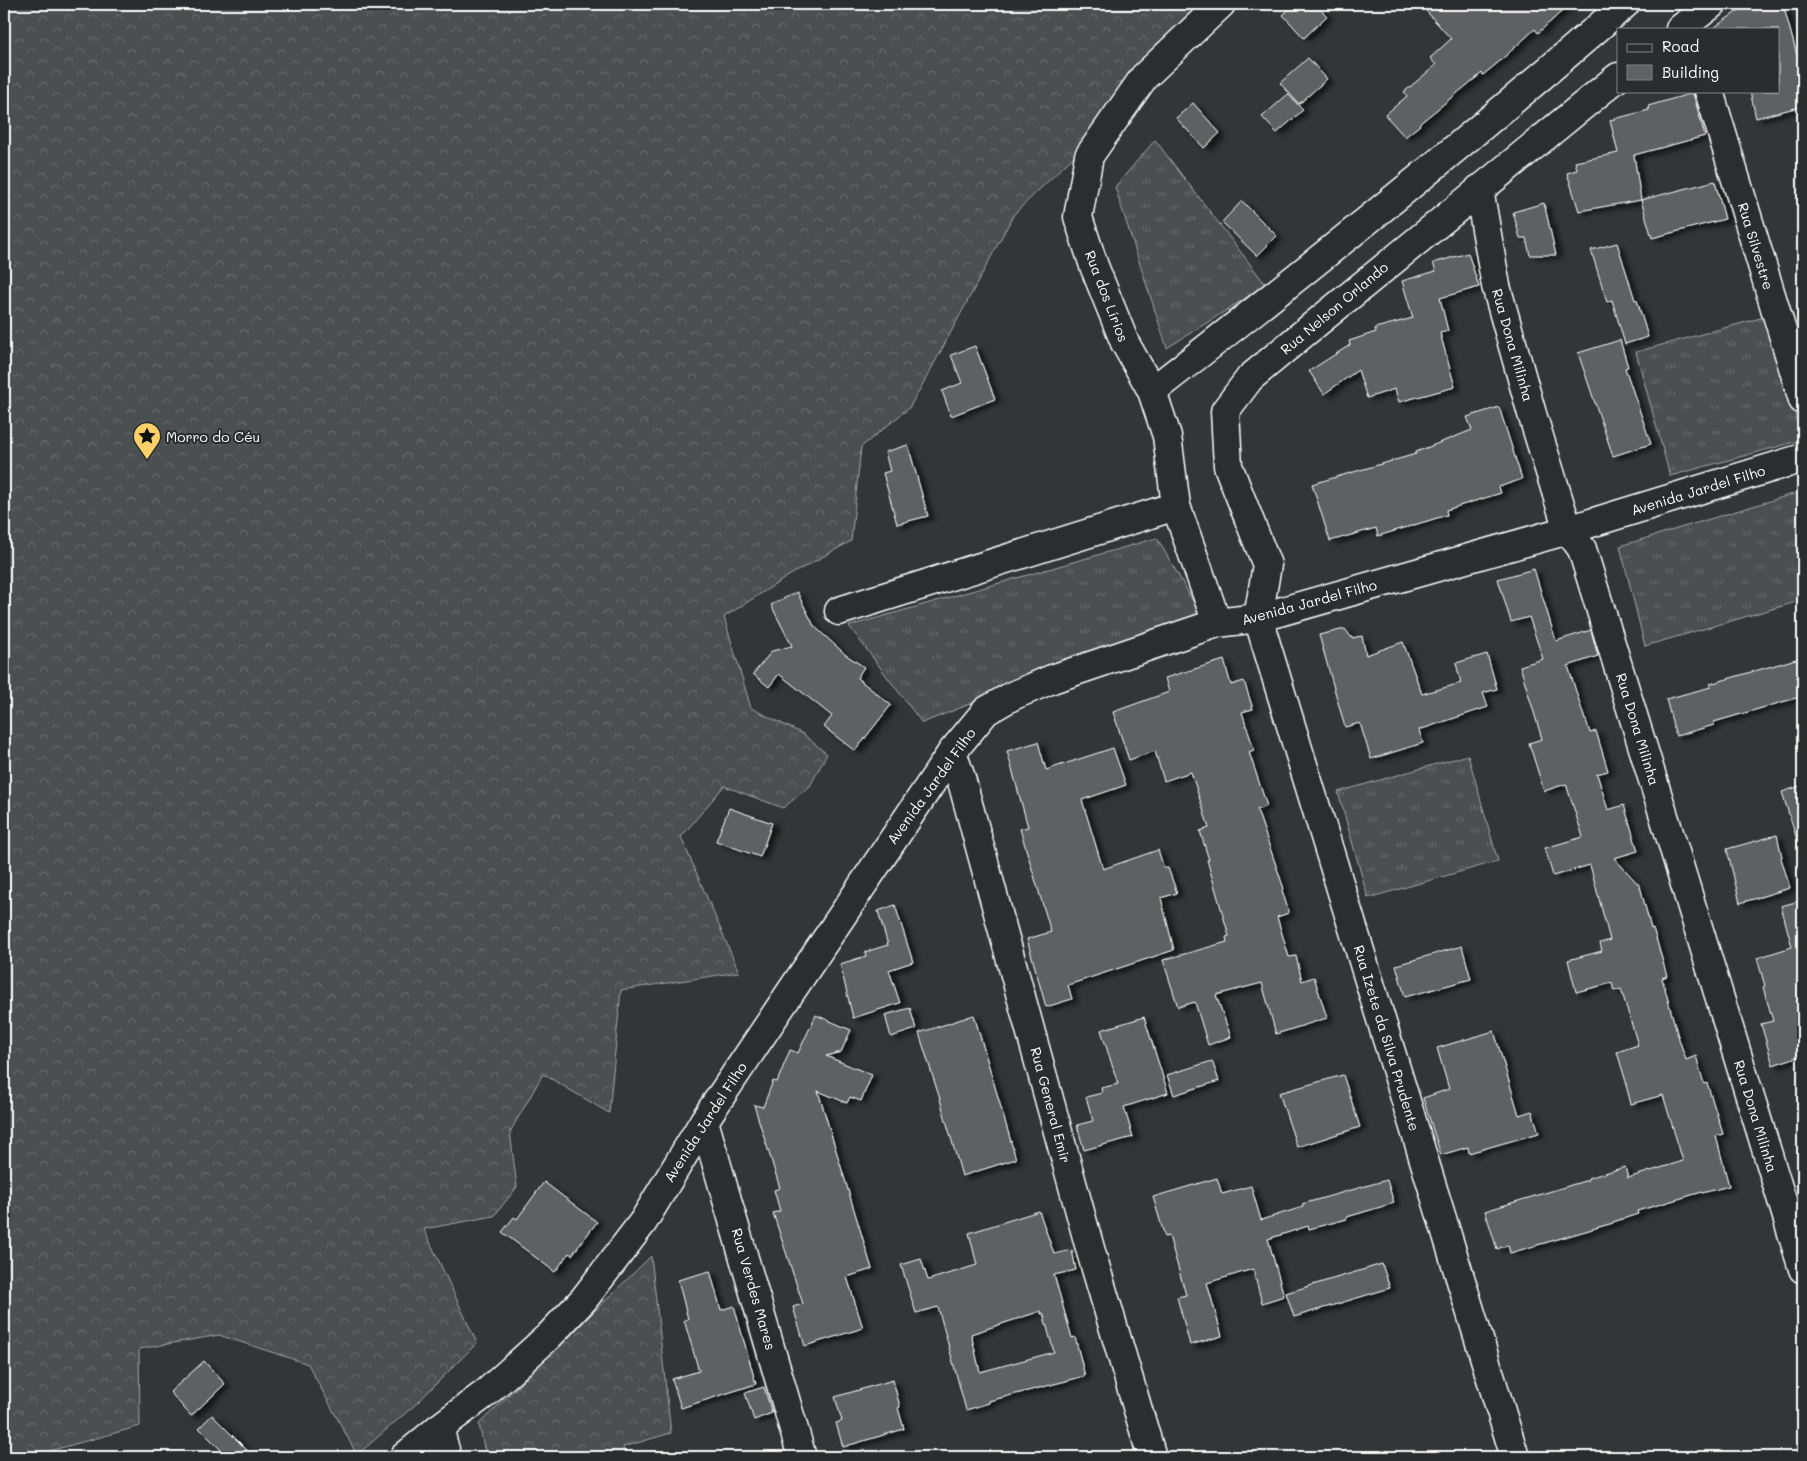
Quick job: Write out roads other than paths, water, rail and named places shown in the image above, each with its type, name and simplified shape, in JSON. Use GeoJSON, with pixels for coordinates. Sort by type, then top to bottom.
{"type":"FeatureCollection","features":[{"type":"Feature","properties":{"kind":"street","name":"Rua dos Lírios"},"geometry":{"type":"LineString","coordinates":[[1217,623],[1176,506],[1167,436],[1152,391],[1125,343],[1094,266],[1078,217],[1089,156],[1144,77],[1221,4]]}},
{"type":"Feature","properties":{"kind":"street"},"geometry":{"type":"LineString","coordinates":[[1152,391],[1290,284],[1516,100],[1626,4]]}},
{"type":"Feature","properties":{"kind":"street"},"geometry":{"type":"LineString","coordinates":[[1685,21],[1712,4]]}},
{"type":"Feature","properties":{"kind":"street","name":"Rua Nelson Orlando"},"geometry":{"type":"LineString","coordinates":[[1258,618],[1268,565],[1228,466],[1225,410],[1250,378],[1617,78]]}},
{"type":"Feature","properties":{"kind":"street","name":"Rua Silvestre"},"geometry":{"type":"LineString","coordinates":[[1709,92],[1803,400]]}},
{"type":"Feature","properties":{"kind":"street","name":"Rua Dona Milinha"},"geometry":{"type":"LineString","coordinates":[[1479,189],[1496,286],[1532,414],[1568,530],[1582,549],[1803,1269]]}},
{"type":"Feature","properties":{"kind":"street","name":"Avenida Jardel Filho"},"geometry":{"type":"LineString","coordinates":[[404,1457],[486,1393],[549,1336],[584,1299],[643,1222],[704,1121],[952,752],[986,711],[1012,696],[1052,679],[1217,623],[1258,618],[1568,530],[1803,458]]}},
{"type":"Feature","properties":{"kind":"street"},"geometry":{"type":"LineString","coordinates":[[839,611],[1176,506]]}},
{"type":"Feature","properties":{"kind":"street","name":"Rua Izete da Silva Prudente"},"geometry":{"type":"LineString","coordinates":[[1258,618],[1515,1457]]}},
{"type":"Feature","properties":{"kind":"street","name":"Rua General Emir"},"geometry":{"type":"LineString","coordinates":[[952,752],[961,778],[1091,1252],[1152,1457]]}},
{"type":"Feature","properties":{"kind":"street","name":"Rua Verdes Mares"},"geometry":{"type":"LineString","coordinates":[[704,1121],[802,1457]]}},
{"type":"Feature","properties":{"kind":"street"},"geometry":{"type":"LineString","coordinates":[[439,1428],[447,1457]]}},
{"type":"Feature","properties":{"kind":"place","name":"Morro do Céu"},"geometry":{"type":"Point","coordinates":[147,460]}}]}
